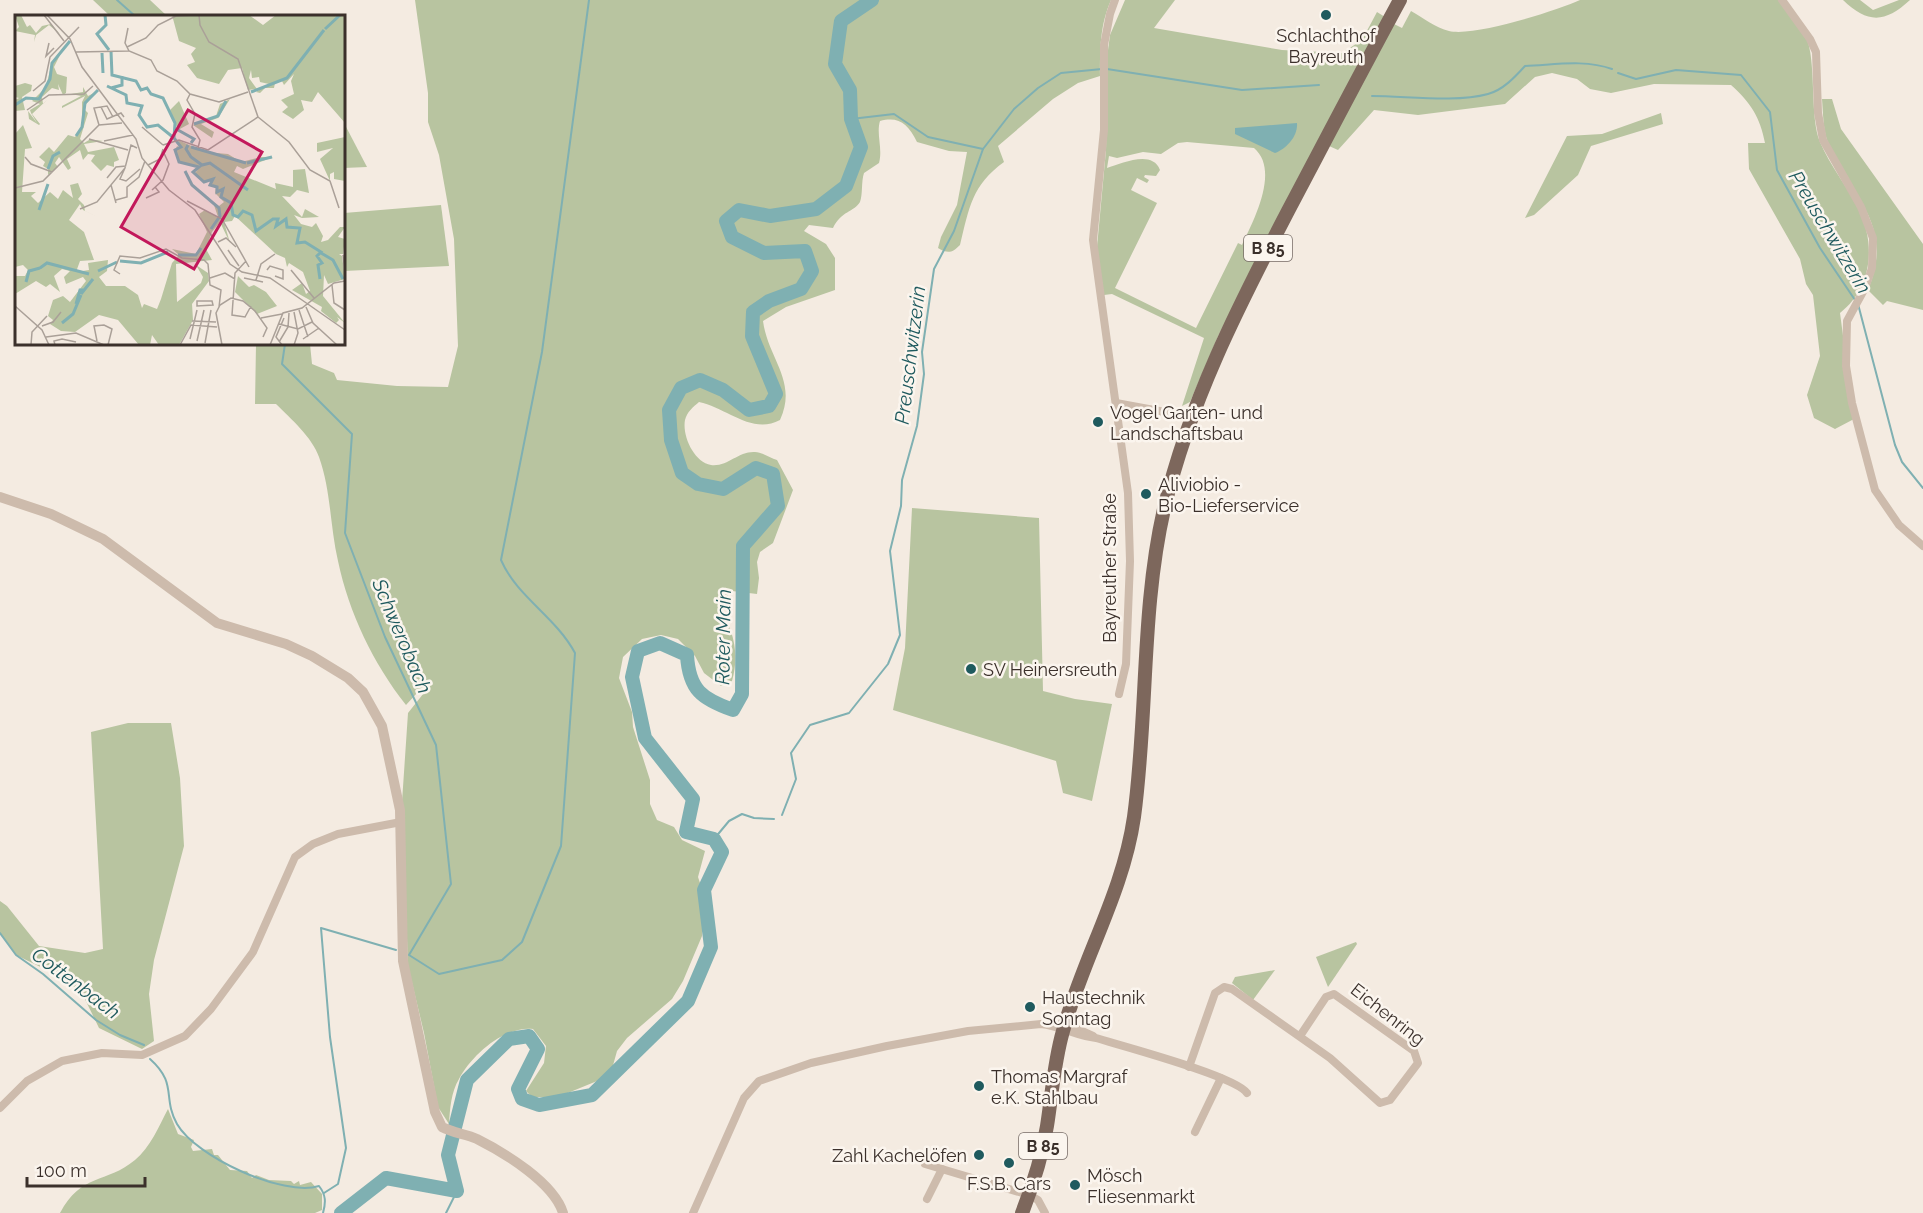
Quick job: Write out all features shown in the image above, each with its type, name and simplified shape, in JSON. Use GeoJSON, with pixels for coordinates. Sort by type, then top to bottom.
{"type":"FeatureCollection","features":[{"type":"Feature","properties":{"kind":"main road","name":"B 85"},"geometry":{"type":"LineString","coordinates":[[1022,1213],[1041,1156],[1053,1076],[1064,1029],[1079,982],[1115,897],[1134,816],[1145,633],[1153,563],[1171,481],[1192,417],[1242,299],[1400,0]]}},
{"type":"Feature","properties":{"kind":"street","name":"Bayreuther Straße"},"geometry":{"type":"LineString","coordinates":[[1115,0],[1110,14],[1104,49],[1104,129],[1093,251],[1126,474],[1130,542],[1126,668],[1119,694]]}},
{"type":"Feature","properties":{"kind":"street"},"geometry":{"type":"LineString","coordinates":[[1782,0],[1810,39],[1816,52],[1818,113],[1823,140],[1861,207],[1873,238],[1872,268],[1861,296],[1847,321],[1846,366],[1852,403],[1875,490],[1899,525],[1923,546]]}},
{"type":"Feature","properties":{"kind":"street"},"geometry":{"type":"LineString","coordinates":[[1116,403],[1192,417]]}},
{"type":"Feature","properties":{"kind":"street"},"geometry":{"type":"LineString","coordinates":[[0,497],[51,514],[103,539],[217,623],[292,647],[324,662],[354,682],[367,698],[382,726],[401,822],[403,961],[435,1112],[442,1127],[466,1135],[496,1150],[547,1186],[558,1200],[563,1213]]}},
{"type":"Feature","properties":{"kind":"street"},"geometry":{"type":"LineString","coordinates":[[0,1108],[27,1081],[62,1061],[102,1053],[142,1055],[185,1036],[211,1010],[253,952],[295,856],[313,844],[338,834],[401,822]]}},
{"type":"Feature","properties":{"kind":"street","name":"Eichenring"},"geometry":{"type":"LineString","coordinates":[[1189,1067],[1215,993],[1221,987],[1232,989],[1289,1031],[1300,1036],[1335,1062],[1380,1103],[1390,1100],[1418,1063],[1414,1051],[1334,994],[1326,997],[1300,1036]]}},
{"type":"Feature","properties":{"kind":"street"},"geometry":{"type":"LineString","coordinates":[[693,1213],[744,1098],[759,1081],[811,1063],[968,1031],[1041,1024],[1084,1030],[1096,1038],[1238,1084],[1246,1093]]}},
{"type":"Feature","properties":{"kind":"street"},"geometry":{"type":"LineString","coordinates":[[1195,1132],[1221,1078]]}},
{"type":"Feature","properties":{"kind":"street"},"geometry":{"type":"LineString","coordinates":[[925,1164],[1029,1195],[1038,1200],[1045,1213]]}},
{"type":"Feature","properties":{"kind":"street"},"geometry":{"type":"LineString","coordinates":[[927,1199],[942,1169]]}},
{"type":"Feature","properties":{"kind":"green space"},"geometry":{"type":"Polygon","coordinates":[[[93,0],[150,0],[166,15],[109,15],[93,0]]]}},
{"type":"Feature","properties":{"kind":"green space"},"geometry":{"type":"Polygon","coordinates":[[[415,0],[1111,0],[1103,28],[1100,76],[1078,83],[1053,99],[998,146],[1004,162],[985,179],[978,189],[969,209],[960,245],[952,251],[947,252],[938,248],[957,205],[967,152],[949,151],[917,142],[910,130],[902,123],[893,120],[880,121],[879,163],[864,173],[860,202],[843,215],[833,228],[809,225],[804,231],[826,244],[835,258],[835,290],[786,307],[763,321],[786,393],[785,406],[780,420],[770,424],[749,422],[699,402],[687,415],[685,433],[690,447],[699,459],[711,465],[717,465],[749,452],[760,453],[777,460],[793,490],[773,543],[760,552],[757,562],[759,578],[757,594],[732,591],[719,605],[734,642],[735,660],[732,681],[721,686],[704,673],[695,656],[678,639],[661,635],[642,639],[623,657],[619,678],[632,712],[633,727],[650,780],[650,804],[657,820],[674,827],[682,840],[705,851],[698,877],[703,892],[702,936],[683,981],[672,999],[627,1038],[617,1051],[612,1069],[602,1079],[558,1097],[532,1097],[526,1091],[544,1063],[546,1046],[533,1029],[511,1032],[480,1052],[465,1070],[454,1089],[449,1124],[438,1107],[408,966],[402,802],[408,713],[431,684],[429,680],[406,705],[383,672],[364,637],[349,600],[335,548],[326,482],[316,450],[276,404],[255,404],[256,345],[310,345],[312,364],[334,373],[337,380],[397,386],[448,387],[458,346],[454,239],[439,155],[428,122],[428,93],[415,0]]]}},
{"type":"Feature","properties":{"kind":"green space"},"geometry":{"type":"Polygon","coordinates":[[[1125,0],[1175,0],[1154,28],[1282,50],[1342,53],[1362,40],[1377,12],[1385,17],[1219,334],[1190,402],[1182,406],[1204,338],[1112,294],[1104,295],[1097,247],[1106,150],[1110,35],[1125,0]],[[1187,142],[1178,143],[1161,154],[1143,152],[1117,158],[1109,156],[1107,168],[1143,159],[1150,160],[1160,170],[1156,176],[1145,175],[1144,177],[1149,180],[1147,183],[1137,178],[1131,190],[1157,203],[1115,288],[1196,328],[1238,243],[1242,245],[1258,209],[1265,182],[1265,169],[1261,157],[1254,148],[1187,142]]]}},
{"type":"Feature","properties":{"kind":"green space"},"geometry":{"type":"Polygon","coordinates":[[[1580,0],[1781,0],[1800,26],[1806,37],[1810,53],[1815,120],[1820,142],[1859,210],[1868,237],[1868,265],[1865,279],[1851,303],[1840,313],[1854,419],[1835,429],[1814,418],[1807,395],[1820,356],[1813,295],[1806,284],[1800,259],[1749,169],[1748,143],[1765,143],[1754,111],[1731,85],[1654,84],[1611,93],[1590,89],[1577,79],[1552,73],[1535,77],[1505,104],[1418,115],[1374,110],[1338,150],[1329,146],[1394,24],[1402,28],[1411,11],[1444,30],[1461,32],[1515,22],[1580,0]]]}},
{"type":"Feature","properties":{"kind":"green space"},"geometry":{"type":"Polygon","coordinates":[[[1843,0],[1860,0],[1873,10],[1899,0],[1910,0],[1892,13],[1876,18],[1861,13],[1843,0]]]}},
{"type":"Feature","properties":{"kind":"green space"},"geometry":{"type":"Polygon","coordinates":[[[1822,99],[1832,99],[1841,129],[1923,244],[1923,310],[1887,301],[1883,305],[1868,290],[1875,267],[1876,246],[1873,228],[1827,140],[1822,99]]]}},
{"type":"Feature","properties":{"kind":"green space"},"geometry":{"type":"Polygon","coordinates":[[[1661,113],[1663,124],[1591,146],[1578,175],[1534,215],[1525,218],[1567,136],[1602,134],[1661,113]]]}},
{"type":"Feature","properties":{"kind":"green space"},"geometry":{"type":"Polygon","coordinates":[[[345,125],[367,167],[345,168],[345,125]]]}},
{"type":"Feature","properties":{"kind":"green space"},"geometry":{"type":"Polygon","coordinates":[[[441,205],[449,266],[345,271],[345,213],[441,205]]]}},
{"type":"Feature","properties":{"kind":"green space","name":"SV Heinersreuth"},"geometry":{"type":"Polygon","coordinates":[[[912,508],[1039,518],[1043,691],[1075,699],[1112,704],[1092,801],[1063,793],[1056,761],[893,710],[905,648],[912,508]]]}},
{"type":"Feature","properties":{"kind":"green space"},"geometry":{"type":"Polygon","coordinates":[[[128,723],[171,723],[180,778],[184,846],[154,960],[149,994],[154,1041],[142,1049],[99,1028],[82,993],[59,976],[16,955],[0,933],[0,901],[7,906],[39,946],[85,953],[103,949],[91,732],[128,723]]]}},
{"type":"Feature","properties":{"kind":"green space"},"geometry":{"type":"Polygon","coordinates":[[[1356,942],[1357,944],[1328,987],[1316,957],[1356,942]]]}},
{"type":"Feature","properties":{"kind":"green space"},"geometry":{"type":"Polygon","coordinates":[[[1275,970],[1253,1000],[1232,983],[1235,977],[1275,970]]]}},
{"type":"Feature","properties":{"kind":"green space"},"geometry":{"type":"Polygon","coordinates":[[[168,1109],[178,1134],[194,1140],[191,1147],[193,1151],[212,1149],[214,1155],[218,1155],[230,1170],[247,1171],[252,1178],[256,1175],[269,1180],[291,1181],[294,1184],[299,1181],[300,1185],[311,1182],[322,1194],[322,1210],[315,1213],[60,1213],[76,1191],[94,1180],[124,1168],[135,1160],[154,1136],[168,1109]]]}},
{"type":"Feature","properties":{"kind":"water"},"geometry":{"type":"Polygon","coordinates":[[[1297,123],[1296,132],[1291,141],[1275,153],[1235,134],[1235,128],[1297,123]]]}},
{"type":"Feature","properties":{"kind":"waterway","name":"Schwerobach"},"geometry":{"type":"LineString","coordinates":[[117,0],[134,15]]}},
{"type":"Feature","properties":{"kind":"waterway"},"geometry":{"type":"LineString","coordinates":[[285,345],[282,364],[352,434],[345,533],[385,637],[436,745],[451,884],[409,955],[439,974],[502,960],[522,942],[561,846],[575,653],[557,628],[516,585],[501,560],[542,352],[589,0]]}},
{"type":"Feature","properties":{"kind":"waterway","name":"Roter Main"},"geometry":{"type":"LineString","coordinates":[[341,1213],[386,1178],[457,1191],[448,1155],[467,1080],[509,1039],[529,1036],[538,1049],[518,1089],[522,1099],[539,1105],[592,1095],[688,1001],[711,947],[704,890],[722,852],[714,839],[686,832],[693,799],[645,738],[632,677],[638,651],[660,643],[687,655],[691,677],[699,692],[713,702],[733,710],[742,694],[743,546],[778,506],[773,474],[756,468],[723,489],[698,484],[682,473],[671,440],[669,410],[681,388],[700,380],[723,390],[749,410],[769,406],[776,394],[752,336],[753,312],[769,301],[801,289],[812,271],[805,251],[764,253],[732,237],[726,221],[739,210],[770,216],[816,209],[846,186],[861,147],[851,119],[850,90],[835,64],[841,21],[872,0]]}},
{"type":"Feature","properties":{"kind":"waterway","name":"Preuschwitzerin"},"geometry":{"type":"LineString","coordinates":[[1372,96],[1446,99],[1475,97],[1488,94],[1504,86],[1525,66],[1580,63],[1612,69]]}},
{"type":"Feature","properties":{"kind":"waterway","name":"Preuschwitzerin"},"geometry":{"type":"LineString","coordinates":[[782,815],[796,779],[791,753],[810,725],[849,713],[888,664],[900,635],[890,551],[901,506],[902,480],[917,426],[924,374],[922,352],[934,269],[954,231],[983,149],[1014,109],[1038,88],[1061,73],[1102,69]]}},
{"type":"Feature","properties":{"kind":"waterway","name":"Preuschwitzerin"},"geometry":{"type":"LineString","coordinates":[[1107,69],[1242,90],[1319,85]]}},
{"type":"Feature","properties":{"kind":"waterway","name":"Preuschwitzerin"},"geometry":{"type":"LineString","coordinates":[[1618,73],[1636,79],[1676,70],[1741,75],[1770,112],[1777,170],[1820,248],[1855,300]]}},
{"type":"Feature","properties":{"kind":"waterway"},"geometry":{"type":"LineString","coordinates":[[851,119],[894,114],[928,137],[983,149]]}},
{"type":"Feature","properties":{"kind":"waterway","name":"Preuschwitzerin"},"geometry":{"type":"LineString","coordinates":[[1858,304],[1895,445],[1902,462],[1923,488]]}},
{"type":"Feature","properties":{"kind":"waterway","name":"Preuschwitzerin"},"geometry":{"type":"LineString","coordinates":[[714,839],[729,821],[742,814],[754,818],[774,819]]}},
{"type":"Feature","properties":{"kind":"waterway"},"geometry":{"type":"LineString","coordinates":[[324,1193],[338,1184],[346,1148],[330,1037],[321,928],[396,950]]}},
{"type":"Feature","properties":{"kind":"waterway","name":"Cottenbach"},"geometry":{"type":"LineString","coordinates":[[0,933],[16,955],[43,974],[96,1020],[120,1035],[144,1045]]}},
{"type":"Feature","properties":{"kind":"waterway","name":"Cottenbach"},"geometry":{"type":"LineString","coordinates":[[150,1059],[164,1076],[173,1114],[187,1137],[221,1161],[263,1180],[284,1186],[303,1188],[319,1186],[325,1199],[323,1213]]}},
{"type":"Feature","properties":{"kind":"waterway"},"geometry":{"type":"LineString","coordinates":[[446,1213],[457,1191]]}},
{"type":"Feature","properties":{"kind":"place","name":"Schlachthof Bayreuth"},"geometry":{"type":"Point","coordinates":[1326,15]}},
{"type":"Feature","properties":{"kind":"place","name":"Vogel Garten- und Landschaftsbau"},"geometry":{"type":"Point","coordinates":[1098,422]}},
{"type":"Feature","properties":{"kind":"place","name":"Aliviobio - Bio-Lieferservice"},"geometry":{"type":"Point","coordinates":[1146,494]}},
{"type":"Feature","properties":{"kind":"place","name":"SV Heinersreuth"},"geometry":{"type":"Point","coordinates":[971,669]}},
{"type":"Feature","properties":{"kind":"place","name":"Haustechnik Sonntag"},"geometry":{"type":"Point","coordinates":[1030,1007]}},
{"type":"Feature","properties":{"kind":"place","name":"Thomas Margraf e.K. Stahlbau"},"geometry":{"type":"Point","coordinates":[979,1086]}},
{"type":"Feature","properties":{"kind":"place","name":"Zahl Kachelöfen"},"geometry":{"type":"Point","coordinates":[979,1155]}},
{"type":"Feature","properties":{"kind":"place","name":"F.S.B. Cars"},"geometry":{"type":"Point","coordinates":[1009,1163]}},
{"type":"Feature","properties":{"kind":"place","name":"Mösch Fliesenmarkt"},"geometry":{"type":"Point","coordinates":[1075,1185]}}]}
